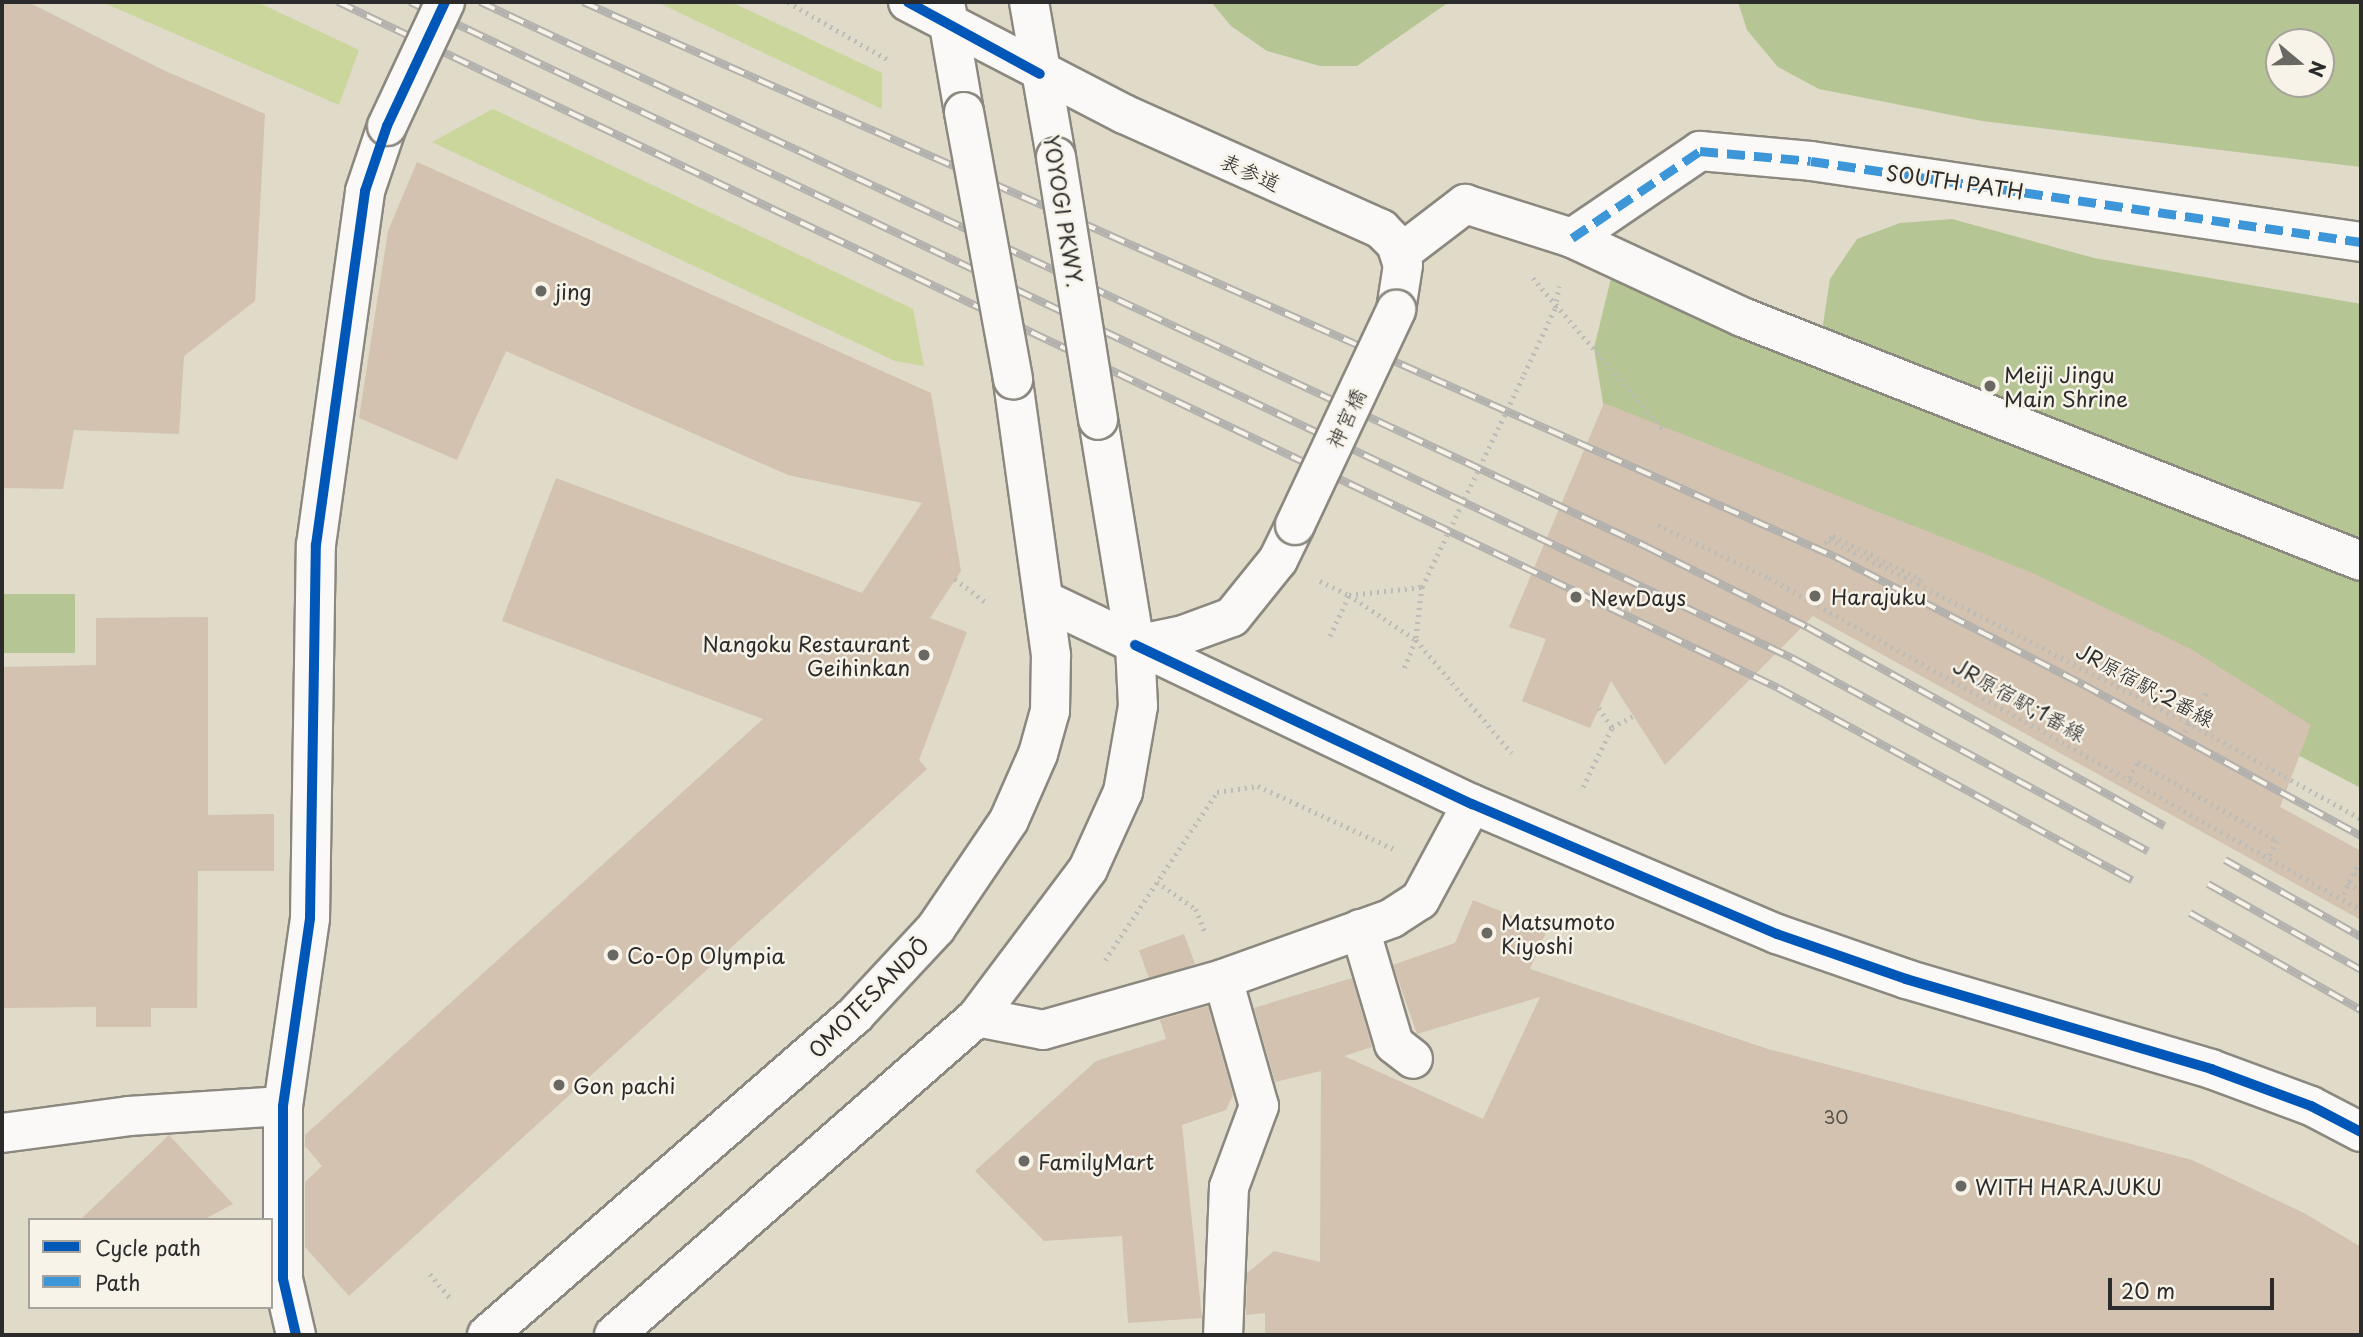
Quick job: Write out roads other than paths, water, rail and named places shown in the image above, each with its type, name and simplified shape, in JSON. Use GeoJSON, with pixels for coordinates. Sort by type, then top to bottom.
{"type":"FeatureCollection","features":[{"type":"Feature","properties":{"kind":"street"},"geometry":{"type":"LineString","coordinates":[[296,1335],[283,1279],[282,1106],[310,918],[316,545],[365,191],[387,126],[445,2]]}},
{"type":"Feature","properties":{"kind":"street","name":"表参道"},"geometry":{"type":"LineString","coordinates":[[908,2],[947,13],[1040,74],[1371,224],[1389,236],[1401,253]]}},
{"type":"Feature","properties":{"kind":"street","name":"YOYOGI PKWY."},"geometry":{"type":"LineString","coordinates":[[1029,2],[1135,645]]}},
{"type":"Feature","properties":{"kind":"street","name":"OMOTESANDŌ"},"geometry":{"type":"LineString","coordinates":[[487,1335],[855,1015],[936,928],[1009,820],[1038,754],[1050,711],[1046,601],[1013,380],[947,13]]}},
{"type":"Feature","properties":{"kind":"street","name":"SOUTH PATH"},"geometry":{"type":"LineString","coordinates":[[1572,238],[1700,151],[1811,161],[2361,242]]}},
{"type":"Feature","properties":{"kind":"street"},"geometry":{"type":"LineString","coordinates":[[1401,253],[1465,204],[1572,238],[1742,317],[2361,561]]}},
{"type":"Feature","properties":{"kind":"street","name":"神宮橋"},"geometry":{"type":"LineString","coordinates":[[1135,645],[1233,617],[1278,560],[1395,310],[1404,280],[1401,253]]}},
{"type":"Feature","properties":{"kind":"street"},"geometry":{"type":"LineString","coordinates":[[1046,601],[1472,804],[1837,957],[2211,1069],[2311,1106],[2361,1132]]}},
{"type":"Feature","properties":{"kind":"street"},"geometry":{"type":"LineString","coordinates":[[614,1335],[977,1017],[1088,869],[1113,821],[1133,748],[1138,706],[1135,645]]}},
{"type":"Feature","properties":{"kind":"street"},"geometry":{"type":"LineString","coordinates":[[977,1017],[1043,1030],[1068,1024],[1216,962],[1360,929],[1392,918],[1420,900],[1440,870],[1472,804]]}},
{"type":"Feature","properties":{"kind":"street"},"geometry":{"type":"LineString","coordinates":[[1360,929],[1394,1044],[1413,1059]]}},
{"type":"Feature","properties":{"kind":"street"},"geometry":{"type":"LineString","coordinates":[[1216,962],[1259,1106],[1229,1188],[1223,1335]]}},
{"type":"Feature","properties":{"kind":"street"},"geometry":{"type":"LineString","coordinates":[[2,1133],[129,1116],[282,1106]]}},
{"type":"Feature","properties":{"kind":"railway"},"geometry":{"type":"LineString","coordinates":[[338,2],[1778,688],[2132,880]]}},
{"type":"Feature","properties":{"kind":"railway"},"geometry":{"type":"LineString","coordinates":[[410,2],[1792,658],[2148,851]]}},
{"type":"Feature","properties":{"kind":"railway"},"geometry":{"type":"LineString","coordinates":[[480,2],[1647,547],[1807,627],[2164,826]]}},
{"type":"Feature","properties":{"kind":"railway"},"geometry":{"type":"LineString","coordinates":[[583,2],[1836,557],[2084,685],[2361,836]]}},
{"type":"Feature","properties":{"kind":"railway"},"geometry":{"type":"LineString","coordinates":[[2225,860],[2361,937]]}},
{"type":"Feature","properties":{"kind":"railway"},"geometry":{"type":"LineString","coordinates":[[2208,884],[2361,970]]}},
{"type":"Feature","properties":{"kind":"railway"},"geometry":{"type":"LineString","coordinates":[[2190,913],[2361,1010]]}},
{"type":"Feature","properties":{"kind":"place","name":"jing"},"geometry":{"type":"Point","coordinates":[541,291]}},
{"type":"Feature","properties":{"kind":"place","name":"Meiji Jingu Main Shrine"},"geometry":{"type":"Point","coordinates":[1990,386]}},
{"type":"Feature","properties":{"kind":"place","name":"Harajuku"},"geometry":{"type":"Point","coordinates":[1815,596]}},
{"type":"Feature","properties":{"kind":"place","name":"NewDays"},"geometry":{"type":"Point","coordinates":[1576,597]}},
{"type":"Feature","properties":{"kind":"place","name":"Nangoku Restaurant Geihinkan"},"geometry":{"type":"Point","coordinates":[924,655]}},
{"type":"Feature","properties":{"kind":"place","name":"Matsumoto Kiyoshi"},"geometry":{"type":"Point","coordinates":[1487,933]}},
{"type":"Feature","properties":{"kind":"place","name":"Co-Op Olympia"},"geometry":{"type":"Point","coordinates":[613,955]}},
{"type":"Feature","properties":{"kind":"place","name":"Gon pachi"},"geometry":{"type":"Point","coordinates":[559,1085]}},
{"type":"Feature","properties":{"kind":"place","name":"FamilyMart"},"geometry":{"type":"Point","coordinates":[1024,1161]}},
{"type":"Feature","properties":{"kind":"place","name":"WITH HARAJUKU"},"geometry":{"type":"Point","coordinates":[1961,1186]}}]}
